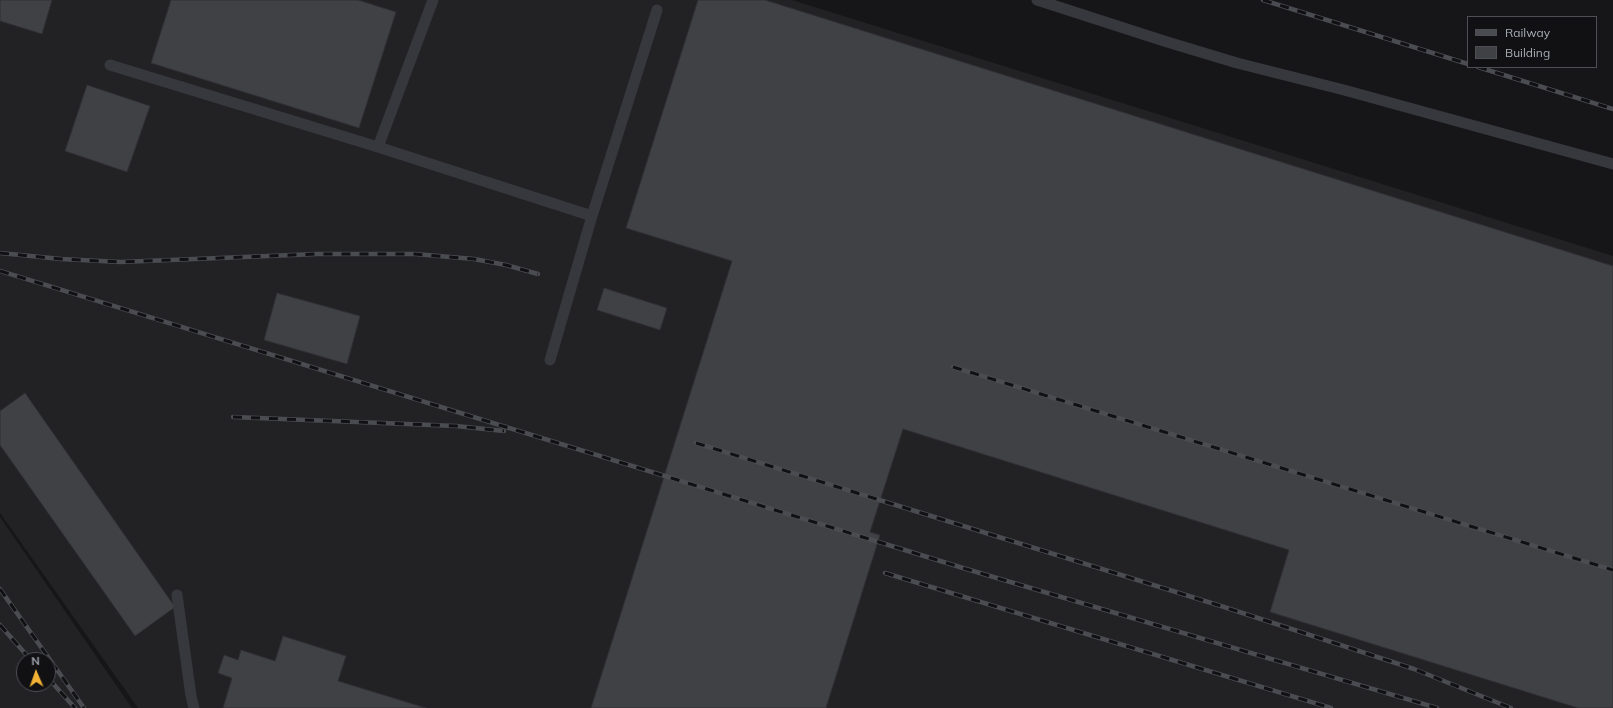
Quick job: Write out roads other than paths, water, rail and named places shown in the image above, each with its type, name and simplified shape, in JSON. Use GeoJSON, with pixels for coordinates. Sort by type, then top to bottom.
{"type":"FeatureCollection","features":[{"type":"Feature","properties":{"kind":"lane"},"geometry":{"type":"LineString","coordinates":[[378,147],[432,0]]}},
{"type":"Feature","properties":{"kind":"lane"},"geometry":{"type":"LineString","coordinates":[[1037,0],[1237,63],[1344,90],[1613,164]]}},
{"type":"Feature","properties":{"kind":"lane"},"geometry":{"type":"LineString","coordinates":[[550,360],[592,216],[657,10]]}},
{"type":"Feature","properties":{"kind":"lane"},"geometry":{"type":"LineString","coordinates":[[110,65],[378,147],[592,216]]}},
{"type":"Feature","properties":{"kind":"lane"},"geometry":{"type":"LineString","coordinates":[[178,595],[191,696],[194,708]]}},
{"type":"Feature","properties":{"kind":"railway"},"geometry":{"type":"LineString","coordinates":[[1263,0],[1467,64]]}},
{"type":"Feature","properties":{"kind":"railway"},"geometry":{"type":"LineString","coordinates":[[1481,68],[1613,109]]}},
{"type":"Feature","properties":{"kind":"railway"},"geometry":{"type":"LineString","coordinates":[[0,253],[61,259],[121,262],[317,254],[415,254],[474,259],[506,265],[538,274]]}},
{"type":"Feature","properties":{"kind":"railway"},"geometry":{"type":"LineString","coordinates":[[0,271],[963,568],[1437,708]]}},
{"type":"Feature","properties":{"kind":"railway"},"geometry":{"type":"LineString","coordinates":[[953,367],[1613,570]]}},
{"type":"Feature","properties":{"kind":"railway"},"geometry":{"type":"LineString","coordinates":[[233,417],[456,426],[504,431]]}},
{"type":"Feature","properties":{"kind":"railway"},"geometry":{"type":"LineString","coordinates":[[696,443],[1221,606],[1414,669],[1511,708]]}},
{"type":"Feature","properties":{"kind":"railway"},"geometry":{"type":"LineString","coordinates":[[885,573],[1331,708]]}},
{"type":"Feature","properties":{"kind":"railway"},"geometry":{"type":"LineString","coordinates":[[0,589],[84,708]]}},
{"type":"Feature","properties":{"kind":"railway"},"geometry":{"type":"LineString","coordinates":[[0,625],[24,652]]}},
{"type":"Feature","properties":{"kind":"railway"},"geometry":{"type":"LineString","coordinates":[[56,687],[75,708]]}}]}
